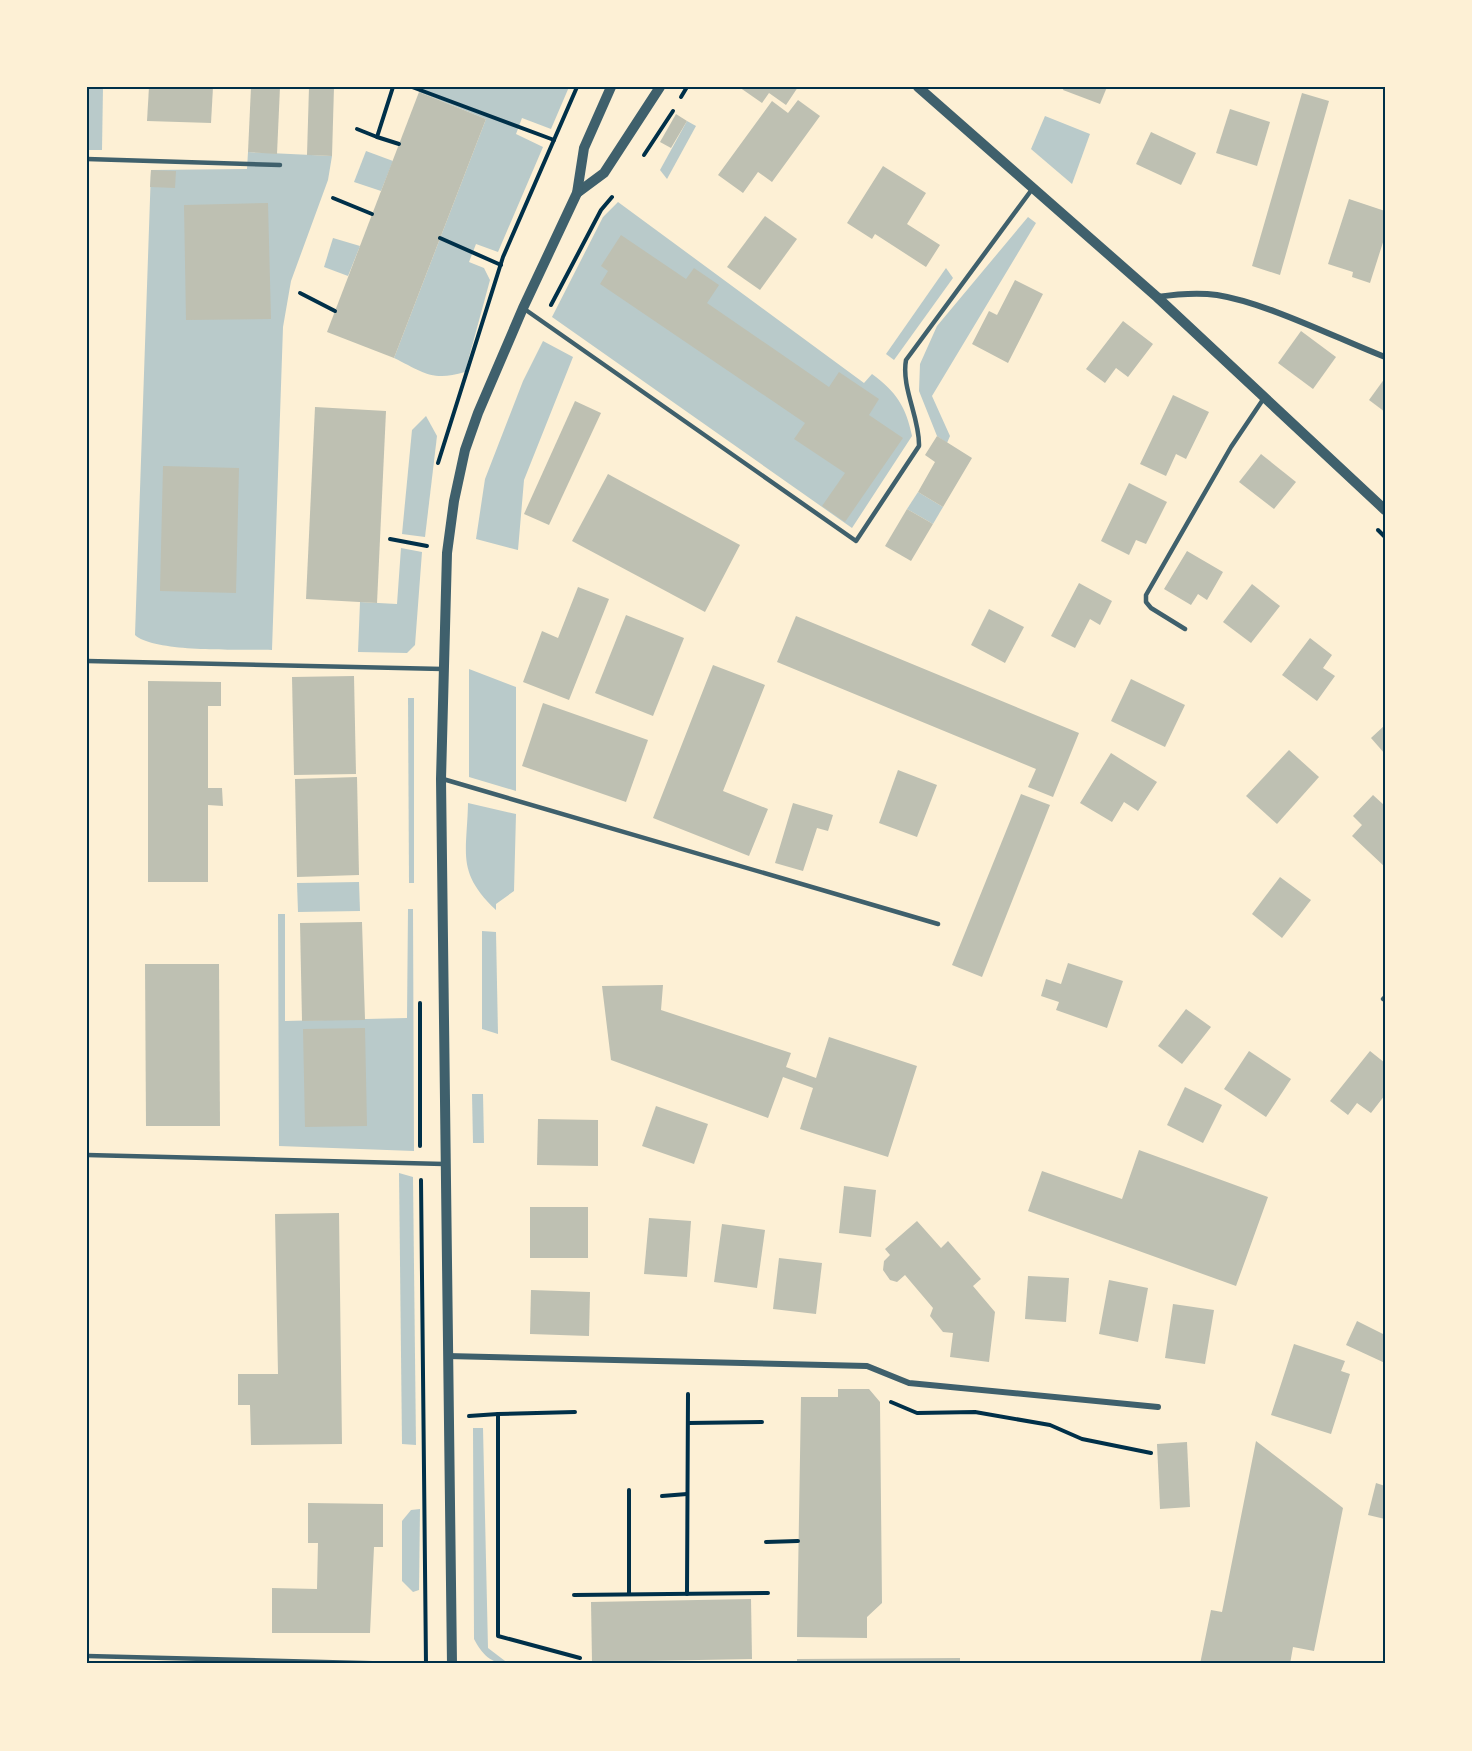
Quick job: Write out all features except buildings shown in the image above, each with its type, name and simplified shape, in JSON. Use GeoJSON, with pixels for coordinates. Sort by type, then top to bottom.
{"type":"FeatureCollection","features":[{"type":"Feature","properties":{"kind":"street"},"geometry":{"type":"LineString","coordinates":[[452,1664],[441,779],[447,553],[456,491],[465,450],[478,413],[523,308],[577,193],[584,148],[611,87]]}},
{"type":"Feature","properties":{"kind":"street"},"geometry":{"type":"LineString","coordinates":[[577,193],[604,173],[660,87]]}},
{"type":"Feature","properties":{"kind":"street"},"geometry":{"type":"LineString","coordinates":[[918,87],[1157,297],[1385,510]]}},
{"type":"Feature","properties":{"kind":"street"},"geometry":{"type":"LineString","coordinates":[[1157,297],[1184,293],[1218,295],[1265,309],[1385,357]]}},
{"type":"Feature","properties":{"kind":"street"},"geometry":{"type":"LineString","coordinates":[[447,1356],[867,1366],[909,1383],[1158,1407]]}},
{"type":"Feature","properties":{"kind":"lane"},"geometry":{"type":"LineString","coordinates":[[87,159],[280,165]]}},
{"type":"Feature","properties":{"kind":"lane"},"geometry":{"type":"LineString","coordinates":[[523,308],[856,541],[919,446],[920,432],[905,375],[906,360],[1033,188]]}},
{"type":"Feature","properties":{"kind":"lane"},"geometry":{"type":"LineString","coordinates":[[1185,629],[1151,608],[1146,602],[1146,595],[1231,447],[1264,398]]}},
{"type":"Feature","properties":{"kind":"lane"},"geometry":{"type":"LineString","coordinates":[[87,661],[443,669]]}},
{"type":"Feature","properties":{"kind":"lane"},"geometry":{"type":"LineString","coordinates":[[441,779],[938,924]]}},
{"type":"Feature","properties":{"kind":"lane"},"geometry":{"type":"LineString","coordinates":[[87,1155],[446,1164]]}},
{"type":"Feature","properties":{"kind":"lane"},"geometry":{"type":"LineString","coordinates":[[87,1656],[402,1664]]}},
{"type":"Feature","properties":{"kind":"path"},"geometry":{"type":"LineString","coordinates":[[377,137],[393,87]]}},
{"type":"Feature","properties":{"kind":"path"},"geometry":{"type":"LineString","coordinates":[[412,87],[554,140]]}},
{"type":"Feature","properties":{"kind":"path"},"geometry":{"type":"LineString","coordinates":[[643,157],[657,139],[687,87]]}},
{"type":"Feature","properties":{"kind":"path"},"geometry":{"type":"LineString","coordinates":[[357,129],[399,144]]}},
{"type":"Feature","properties":{"kind":"path"},"geometry":{"type":"LineString","coordinates":[[542,322],[601,210],[615,192]]}},
{"type":"Feature","properties":{"kind":"path"},"geometry":{"type":"LineString","coordinates":[[333,198],[372,214]]}},
{"type":"Feature","properties":{"kind":"path"},"geometry":{"type":"LineString","coordinates":[[440,238],[501,265]]}},
{"type":"Feature","properties":{"kind":"path"},"geometry":{"type":"LineString","coordinates":[[300,293],[335,311]]}},
{"type":"Feature","properties":{"kind":"path"},"geometry":{"type":"LineString","coordinates":[[390,539],[427,546]]}},
{"type":"Feature","properties":{"kind":"path"},"geometry":{"type":"LineString","coordinates":[[687,1594],[688,1394]]}},
{"type":"Feature","properties":{"kind":"path"},"geometry":{"type":"LineString","coordinates":[[891,1402],[917,1413],[975,1412],[1050,1425],[1082,1439],[1150,1453]]}},
{"type":"Feature","properties":{"kind":"path"},"geometry":{"type":"LineString","coordinates":[[468,1404],[468,1428]]}},
{"type":"Feature","properties":{"kind":"path"},"geometry":{"type":"LineString","coordinates":[[468,1416],[575,1412]]}},
{"type":"Feature","properties":{"kind":"path"},"geometry":{"type":"LineString","coordinates":[[498,1414],[498,1636],[580,1658]]}},
{"type":"Feature","properties":{"kind":"path"},"geometry":{"type":"LineString","coordinates":[[688,1423],[762,1422]]}},
{"type":"Feature","properties":{"kind":"path"},"geometry":{"type":"LineString","coordinates":[[629,1490],[629,1594]]}},
{"type":"Feature","properties":{"kind":"path"},"geometry":{"type":"LineString","coordinates":[[662,1496],[687,1494]]}},
{"type":"Feature","properties":{"kind":"path"},"geometry":{"type":"LineString","coordinates":[[766,1542],[798,1542]]}},
{"type":"Feature","properties":{"kind":"path"},"geometry":{"type":"LineString","coordinates":[[574,1595],[768,1593]]}},
{"type":"Feature","properties":{"kind":"shaded area"},"geometry":{"type":"Polygon","coordinates":[[[87,87],[103,87],[102,150],[87,150],[87,87]]]}},
{"type":"Feature","properties":{"kind":"shaded area"},"geometry":{"type":"Polygon","coordinates":[[[421,87],[569,87],[551,129],[522,118],[516,134],[543,147],[498,252],[476,244],[469,262],[484,268],[490,280],[465,372],[444,376],[428,374],[394,358],[486,119],[419,92],[421,87]]]}},
{"type":"Feature","properties":{"kind":"shaded area"},"geometry":{"type":"Polygon","coordinates":[[[1045,116],[1090,134],[1072,184],[1031,149],[1045,116]]]}},
{"type":"Feature","properties":{"kind":"shaded area"},"geometry":{"type":"Polygon","coordinates":[[[687,121],[696,126],[667,179],[660,170],[687,121]]]}},
{"type":"Feature","properties":{"kind":"shaded area"},"geometry":{"type":"Polygon","coordinates":[[[366,151],[393,161],[381,191],[354,182],[366,151]]]}},
{"type":"Feature","properties":{"kind":"shaded area"},"geometry":{"type":"Polygon","coordinates":[[[248,152],[332,156],[328,180],[291,281],[283,327],[272,650],[199,649],[160,645],[145,641],[135,635],[151,170],[247,169],[248,152]]]}},
{"type":"Feature","properties":{"kind":"shaded area"},"geometry":{"type":"Polygon","coordinates":[[[618,202],[864,383],[872,374],[899,400],[907,416],[912,436],[852,528],[552,317],[603,217],[618,202]]]}},
{"type":"Feature","properties":{"kind":"shaded area"},"geometry":{"type":"Polygon","coordinates":[[[1028,217],[1036,223],[932,396],[950,436],[947,443],[937,436],[919,391],[920,364],[937,326],[1028,217]]]}},
{"type":"Feature","properties":{"kind":"shaded area"},"geometry":{"type":"Polygon","coordinates":[[[333,238],[360,246],[348,276],[324,267],[333,238]]]}},
{"type":"Feature","properties":{"kind":"shaded area"},"geometry":{"type":"Polygon","coordinates":[[[946,268],[953,278],[894,360],[886,354],[946,268]]]}},
{"type":"Feature","properties":{"kind":"shaded area"},"geometry":{"type":"Polygon","coordinates":[[[543,341],[573,357],[524,480],[518,550],[476,539],[485,479],[523,381],[543,341]]]}},
{"type":"Feature","properties":{"kind":"shaded area"},"geometry":{"type":"Polygon","coordinates":[[[426,416],[437,436],[425,537],[402,534],[412,430],[426,416]]]}},
{"type":"Feature","properties":{"kind":"shaded area"},"geometry":{"type":"Polygon","coordinates":[[[918,492],[943,507],[933,524],[907,509],[918,492]]]}},
{"type":"Feature","properties":{"kind":"shaded area"},"geometry":{"type":"Polygon","coordinates":[[[401,548],[422,552],[415,645],[407,653],[358,652],[360,602],[397,604],[401,548]]]}},
{"type":"Feature","properties":{"kind":"shaded area"},"geometry":{"type":"Polygon","coordinates":[[[469,669],[516,687],[516,791],[469,777],[469,669]]]}},
{"type":"Feature","properties":{"kind":"shaded area"},"geometry":{"type":"Polygon","coordinates":[[[408,698],[414,698],[414,883],[409,883],[408,698]]]}},
{"type":"Feature","properties":{"kind":"shaded area"},"geometry":{"type":"Polygon","coordinates":[[[468,803],[516,814],[514,891],[496,904],[496,910],[483,897],[469,873],[466,849],[468,803]]]}},
{"type":"Feature","properties":{"kind":"shaded area"},"geometry":{"type":"Polygon","coordinates":[[[359,882],[360,911],[298,912],[297,883],[359,882]]]}},
{"type":"Feature","properties":{"kind":"shaded area"},"geometry":{"type":"Polygon","coordinates":[[[408,909],[413,909],[414,1151],[279,1146],[278,914],[285,914],[285,1021],[407,1018],[408,909]]]}},
{"type":"Feature","properties":{"kind":"shaded area"},"geometry":{"type":"Polygon","coordinates":[[[482,931],[496,932],[498,1034],[482,1029],[482,931]]]}},
{"type":"Feature","properties":{"kind":"shaded area"},"geometry":{"type":"Polygon","coordinates":[[[472,1094],[483,1094],[484,1143],[473,1143],[472,1094]]]}},
{"type":"Feature","properties":{"kind":"shaded area"},"geometry":{"type":"Polygon","coordinates":[[[399,1173],[413,1177],[416,1445],[402,1444],[399,1173]]]}},
{"type":"Feature","properties":{"kind":"shaded area"},"geometry":{"type":"Polygon","coordinates":[[[473,1428],[483,1428],[488,1648],[509,1664],[492,1660],[480,1649],[474,1639],[473,1428]]]}},
{"type":"Feature","properties":{"kind":"shaded area"},"geometry":{"type":"Polygon","coordinates":[[[420,1509],[419,1590],[413,1592],[402,1581],[402,1521],[411,1510],[420,1509]]]}}]}
